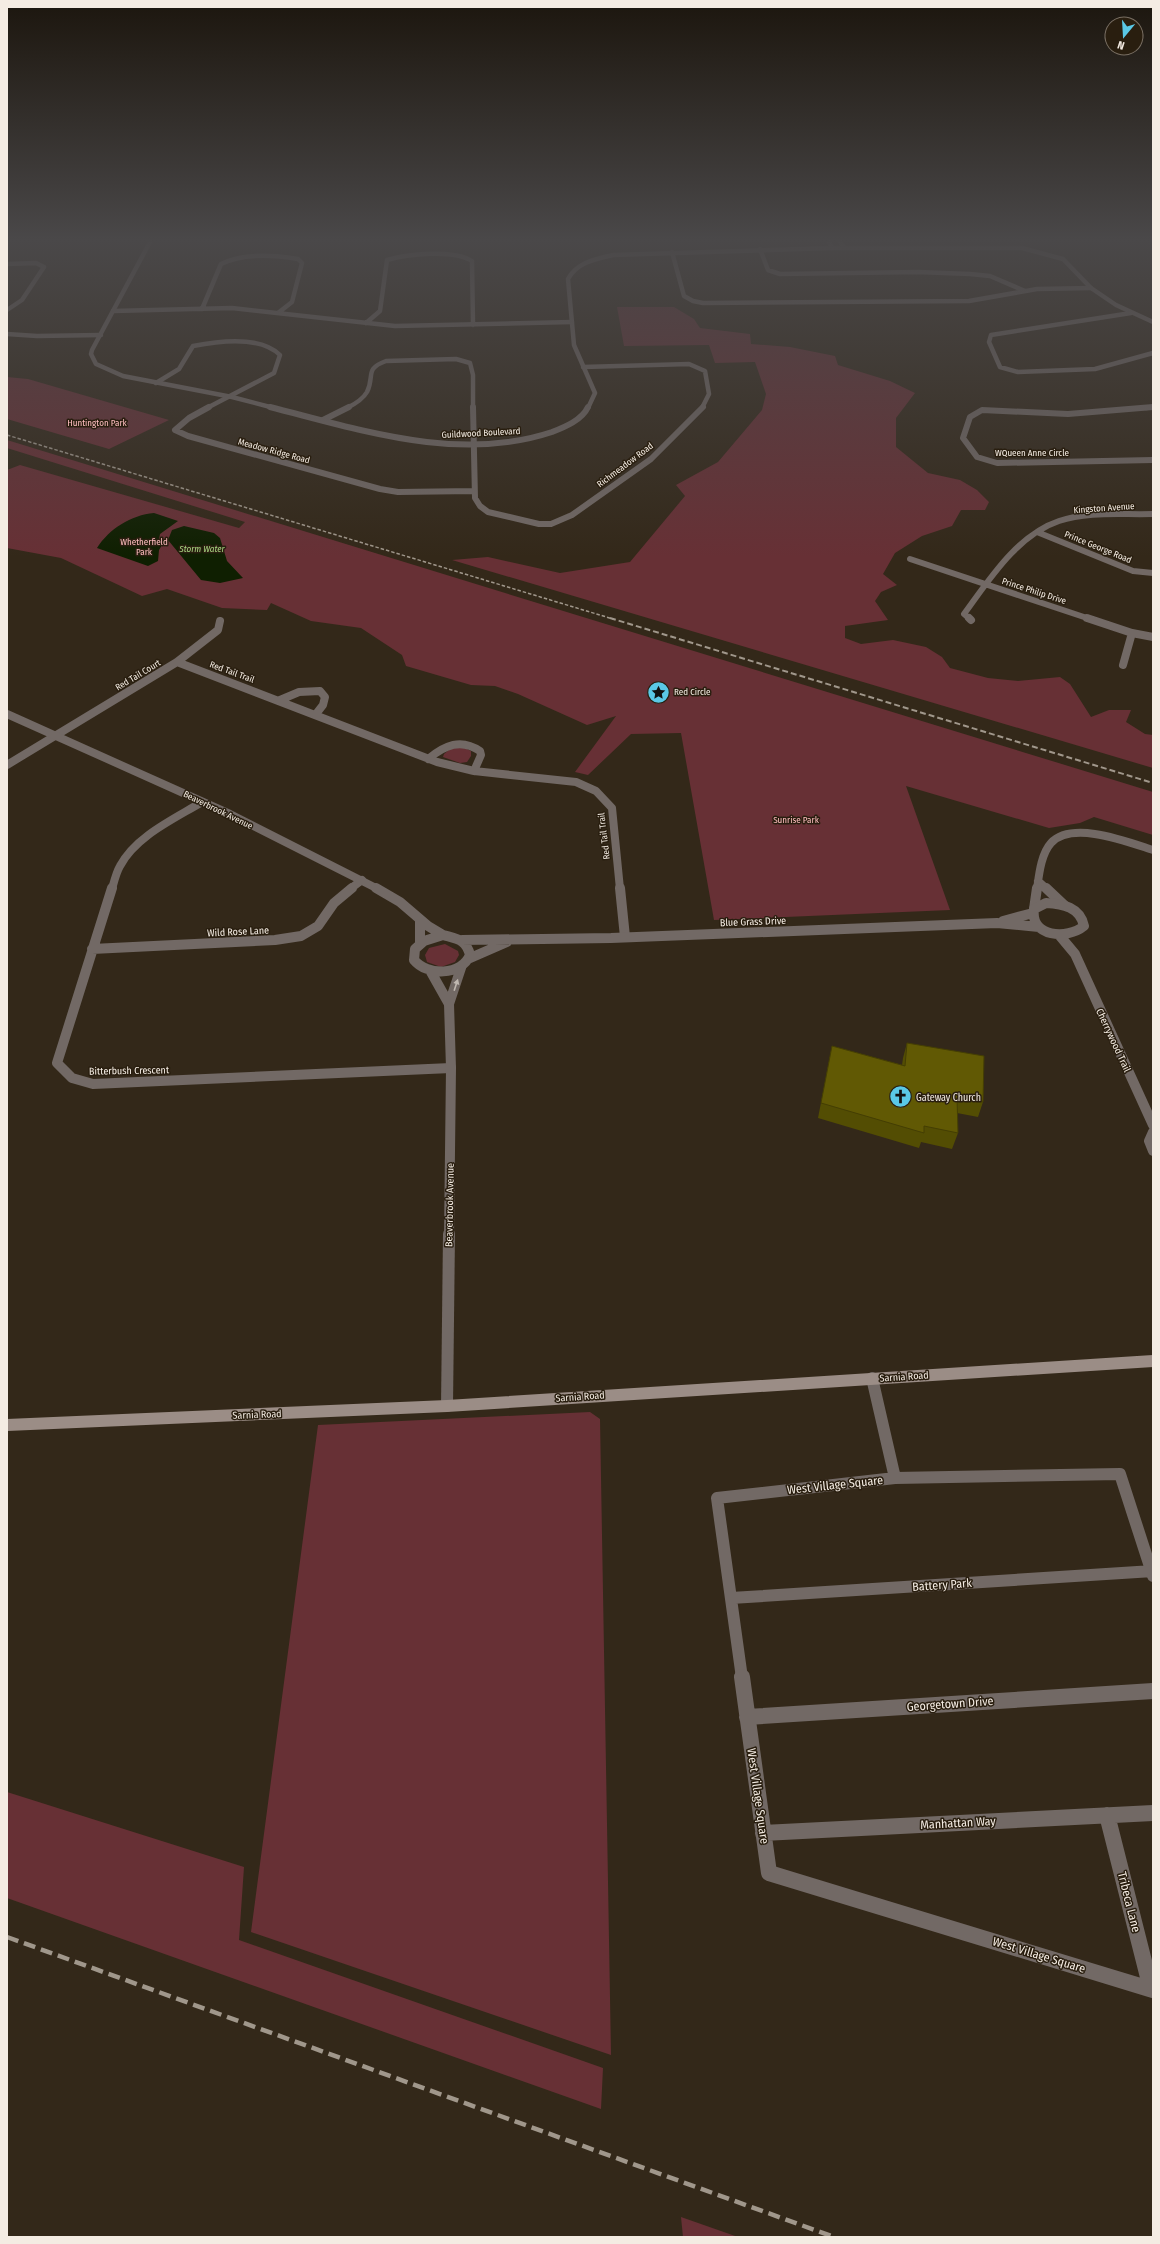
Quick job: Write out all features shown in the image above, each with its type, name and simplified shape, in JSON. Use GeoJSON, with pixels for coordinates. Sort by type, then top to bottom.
{"type":"FeatureCollection","features":[{"type":"Feature","properties":{"kind":"main road","name":"Sarnia Road"},"geometry":{"type":"LineString","coordinates":[[7,1424],[447,1406],[1153,1361]]}},
{"type":"Feature","properties":{"kind":"street","name":"Guildwood Boulevard"},"geometry":{"type":"LineString","coordinates":[[95,347],[91,354],[96,364],[123,376],[232,397],[403,440],[436,443],[473,443],[523,440],[559,430],[572,423],[594,401],[595,394],[575,347]]}},
{"type":"Feature","properties":{"kind":"street","name":"Meadow Ridge Road"},"geometry":{"type":"LineString","coordinates":[[156,383],[179,369],[193,347]]}},
{"type":"Feature","properties":{"kind":"street","name":"Meadow Ridge Road"},"geometry":{"type":"LineString","coordinates":[[265,347],[278,351],[280,361],[274,374],[232,397],[184,419],[176,425],[175,430],[188,436],[380,489],[398,492],[474,491]]}},
{"type":"Feature","properties":{"kind":"street"},"geometry":{"type":"LineString","coordinates":[[991,347],[1000,367],[1018,372],[1095,369],[1153,353]]}},
{"type":"Feature","properties":{"kind":"street","name":"Richmeadow Road"},"geometry":{"type":"LineString","coordinates":[[323,420],[364,397],[368,390],[372,366],[376,363],[392,360],[456,358],[470,363],[473,366],[474,491],[480,506],[488,512],[539,524],[562,521],[651,459],[709,399],[710,390],[705,371],[694,366],[625,365],[583,367]]}},
{"type":"Feature","properties":{"kind":"street","name":"WQueen Anne Circle"},"geometry":{"type":"LineString","coordinates":[[1153,407],[1120,412],[1040,415],[982,410],[973,412],[968,417],[963,438],[977,457],[997,463],[1153,460]]}},
{"type":"Feature","properties":{"kind":"street","name":"Kingston Avenue"},"geometry":{"type":"LineString","coordinates":[[971,620],[964,614],[985,585],[1038,532],[1058,521],[1075,518],[1153,514]]}},
{"type":"Feature","properties":{"kind":"street","name":"Prince George Road"},"geometry":{"type":"LineString","coordinates":[[1038,532],[1133,571],[1153,574]]}},
{"type":"Feature","properties":{"kind":"street","name":"Prince Philip Drive"},"geometry":{"type":"LineString","coordinates":[[910,559],[1132,633],[1153,637]]}},
{"type":"Feature","properties":{"kind":"street","name":"Red Tail Court"},"geometry":{"type":"LineString","coordinates":[[7,765],[177,662],[218,630],[220,621]]}},
{"type":"Feature","properties":{"kind":"street"},"geometry":{"type":"LineString","coordinates":[[1123,665],[1132,633]]}},
{"type":"Feature","properties":{"kind":"street","name":"Red Tail Trail"},"geometry":{"type":"LineString","coordinates":[[177,662],[280,700],[428,759],[474,771],[576,782],[596,791],[612,808],[626,937]]}},
{"type":"Feature","properties":{"kind":"street"},"geometry":{"type":"LineString","coordinates":[[280,700],[295,693],[309,689],[320,691],[325,697],[323,705],[316,714]]}},
{"type":"Feature","properties":{"kind":"street","name":"Beaverbrook Avenue"},"geometry":{"type":"LineString","coordinates":[[7,714],[202,802],[362,880],[405,906],[420,920],[443,935]]}},
{"type":"Feature","properties":{"kind":"street"},"geometry":{"type":"LineString","coordinates":[[428,759],[448,744],[470,744],[480,751],[481,755],[474,771]]}},
{"type":"Feature","properties":{"kind":"street","name":"Bitterbush Crescent"},"geometry":{"type":"LineString","coordinates":[[202,802],[140,843],[124,857],[119,866],[57,1063],[66,1076],[78,1081],[93,1084],[451,1068]]}},
{"type":"Feature","properties":{"kind":"street"},"geometry":{"type":"LineString","coordinates":[[1033,911],[1046,903],[1064,905],[1072,908],[1083,919],[1084,926],[1075,934],[1060,936],[1048,933],[1039,928],[1033,920],[1033,911],[1038,881],[1050,843],[1062,836],[1084,832],[1117,839],[1153,850]]}},
{"type":"Feature","properties":{"kind":"street","name":"Wild Rose Lane"},"geometry":{"type":"LineString","coordinates":[[92,949],[274,940],[301,936],[318,926],[334,903],[362,880]]}},
{"type":"Feature","properties":{"kind":"street"},"geometry":{"type":"LineString","coordinates":[[1038,881],[1064,905]]}},
{"type":"Feature","properties":{"kind":"street","name":"Blue Grass Drive"},"geometry":{"type":"LineString","coordinates":[[997,923],[1033,911]]}},
{"type":"Feature","properties":{"kind":"street"},"geometry":{"type":"LineString","coordinates":[[420,920],[420,942]]}},
{"type":"Feature","properties":{"kind":"street","name":"Blue Grass Drive"},"geometry":{"type":"LineString","coordinates":[[462,940],[510,941],[997,923],[1039,928]]}},
{"type":"Feature","properties":{"kind":"street","name":"Cherrywood Trail"},"geometry":{"type":"LineString","coordinates":[[1075,934],[1075,954]]}},
{"type":"Feature","properties":{"kind":"street"},"geometry":{"type":"LineString","coordinates":[[443,935],[462,940],[467,946],[469,952],[465,962],[442,972],[431,972],[416,963],[413,956],[415,949],[420,942],[430,937],[443,935]]}},
{"type":"Feature","properties":{"kind":"street","name":"Cherrywood Trail"},"geometry":{"type":"LineString","coordinates":[[1060,936],[1075,954],[1153,1125]]}},
{"type":"Feature","properties":{"kind":"street","name":"Blue Grass Drive"},"geometry":{"type":"LineString","coordinates":[[465,962],[510,941]]}},
{"type":"Feature","properties":{"kind":"street","name":"Beaverbrook Avenue"},"geometry":{"type":"LineString","coordinates":[[447,1406],[451,1068],[449,1004],[465,962]]}},
{"type":"Feature","properties":{"kind":"street","name":"Beaverbrook Avenue"},"geometry":{"type":"LineString","coordinates":[[431,972],[449,1004]]}},
{"type":"Feature","properties":{"kind":"street"},"geometry":{"type":"LineString","coordinates":[[1153,1132],[1148,1141],[1153,1151]]}},
{"type":"Feature","properties":{"kind":"street","name":"West Village Square"},"geometry":{"type":"LineString","coordinates":[[872,1378],[895,1478]]}},
{"type":"Feature","properties":{"kind":"street","name":"West Village Square"},"geometry":{"type":"LineString","coordinates":[[1152,1989],[769,1873],[717,1498],[895,1478],[1120,1474],[1153,1573]]}},
{"type":"Feature","properties":{"kind":"street","name":"Battery Park"},"geometry":{"type":"LineString","coordinates":[[731,1598],[1153,1573]]}},
{"type":"Feature","properties":{"kind":"street","name":"Georgetown Drive"},"geometry":{"type":"LineString","coordinates":[[747,1717],[1153,1691]]}},
{"type":"Feature","properties":{"kind":"street","name":"Manhattan Way"},"geometry":{"type":"LineString","coordinates":[[763,1832],[1153,1813]]}},
{"type":"Feature","properties":{"kind":"street","name":"Tribeca Lane"},"geometry":{"type":"LineString","coordinates":[[1107,1815],[1152,1989]]}},
{"type":"Feature","properties":{"kind":"green space"},"geometry":{"type":"Polygon","coordinates":[[[710,347],[790,347],[835,356],[838,365],[890,381],[915,393],[896,418],[896,447],[928,473],[960,480],[977,490],[989,502],[985,510],[961,510],[952,526],[922,536],[895,553],[883,574],[897,585],[881,592],[875,601],[888,620],[845,626],[845,638],[861,644],[893,640],[926,647],[942,657],[950,668],[988,678],[1018,681],[1060,677],[1070,684],[1091,717],[1109,710],[1131,710],[1126,722],[1145,734],[1153,735],[1153,768],[452,560],[488,557],[560,573],[630,562],[685,496],[676,485],[718,462],[762,410],[766,394],[755,362],[715,363],[710,347]]]}},
{"type":"Feature","properties":{"kind":"green space","name":"Huntington Park"},"geometry":{"type":"Polygon","coordinates":[[[7,377],[28,379],[169,420],[109,449],[7,419],[7,377]]]}},
{"type":"Feature","properties":{"kind":"green space"},"geometry":{"type":"Polygon","coordinates":[[[7,440],[1153,792],[1153,835],[1094,817],[1080,823],[1049,828],[906,786],[950,910],[714,920],[681,733],[631,734],[588,775],[575,772],[616,716],[587,725],[518,694],[495,686],[471,685],[406,666],[402,655],[361,628],[311,621],[271,603],[267,610],[222,608],[167,589],[142,596],[61,558],[7,548],[7,470],[20,465],[239,528],[245,522],[7,448],[7,440]]]}},
{"type":"Feature","properties":{"kind":"green space"},"geometry":{"type":"Polygon","coordinates":[[[461,746],[471,751],[471,756],[467,762],[460,763],[443,757],[444,754],[450,749],[461,746]]]}},
{"type":"Feature","properties":{"kind":"green space"},"geometry":{"type":"Polygon","coordinates":[[[445,944],[458,951],[459,955],[455,962],[441,967],[427,962],[425,955],[429,948],[445,944]]]}},
{"type":"Feature","properties":{"kind":"green space"},"geometry":{"type":"Polygon","coordinates":[[[590,1412],[600,1419],[611,2055],[251,1932],[318,1425],[590,1412]]]}},
{"type":"Feature","properties":{"kind":"green space"},"geometry":{"type":"Polygon","coordinates":[[[7,1792],[244,1867],[239,1940],[603,2068],[601,2109],[7,1898],[7,1792]]]}},
{"type":"Feature","properties":{"kind":"green space"},"geometry":{"type":"Polygon","coordinates":[[[681,2217],[738,2237],[683,2237],[681,2217]]]}},
{"type":"Feature","properties":{"kind":"water","name":"Storm Water"},"geometry":{"type":"Polygon","coordinates":[[[154,513],[178,521],[160,534],[159,539],[162,545],[159,550],[158,561],[148,566],[97,548],[114,529],[121,524],[145,514],[154,513]]]}},
{"type":"Feature","properties":{"kind":"water","name":"Storm Water"},"geometry":{"type":"Polygon","coordinates":[[[184,526],[214,533],[220,538],[227,561],[243,578],[220,583],[201,580],[168,540],[172,530],[184,526]]]}},
{"type":"Feature","properties":{"kind":"building","name":"Gateway Church"},"geometry":{"type":"Polygon","coordinates":[[[907,1043],[984,1056],[983,1102],[957,1097],[958,1133],[924,1126],[924,1133],[821,1103],[832,1046],[905,1066],[907,1043]]]}},
{"type":"Feature","properties":{"kind":"railway"},"geometry":{"type":"LineString","coordinates":[[7,435],[613,619]]}},
{"type":"Feature","properties":{"kind":"railway"},"geometry":{"type":"LineString","coordinates":[[610,618],[1153,783]]}},
{"type":"Feature","properties":{"kind":"railway"},"geometry":{"type":"LineString","coordinates":[[7,1937],[834,2237]]}},
{"type":"Feature","properties":{"kind":"place","name":"Red Circle"},"geometry":{"type":"Point","coordinates":[658,692]}},
{"type":"Feature","properties":{"kind":"place","name":"Gateway Church"},"geometry":{"type":"Point","coordinates":[900,1097]}},
{"type":"Feature","properties":{"kind":"park label","name":"Whetherfield Park"},"geometry":{"type":"Point","coordinates":[144,548]}},
{"type":"Feature","properties":{"kind":"park label","name":"Sunrise Park"},"geometry":{"type":"Point","coordinates":[796,820]}}]}
